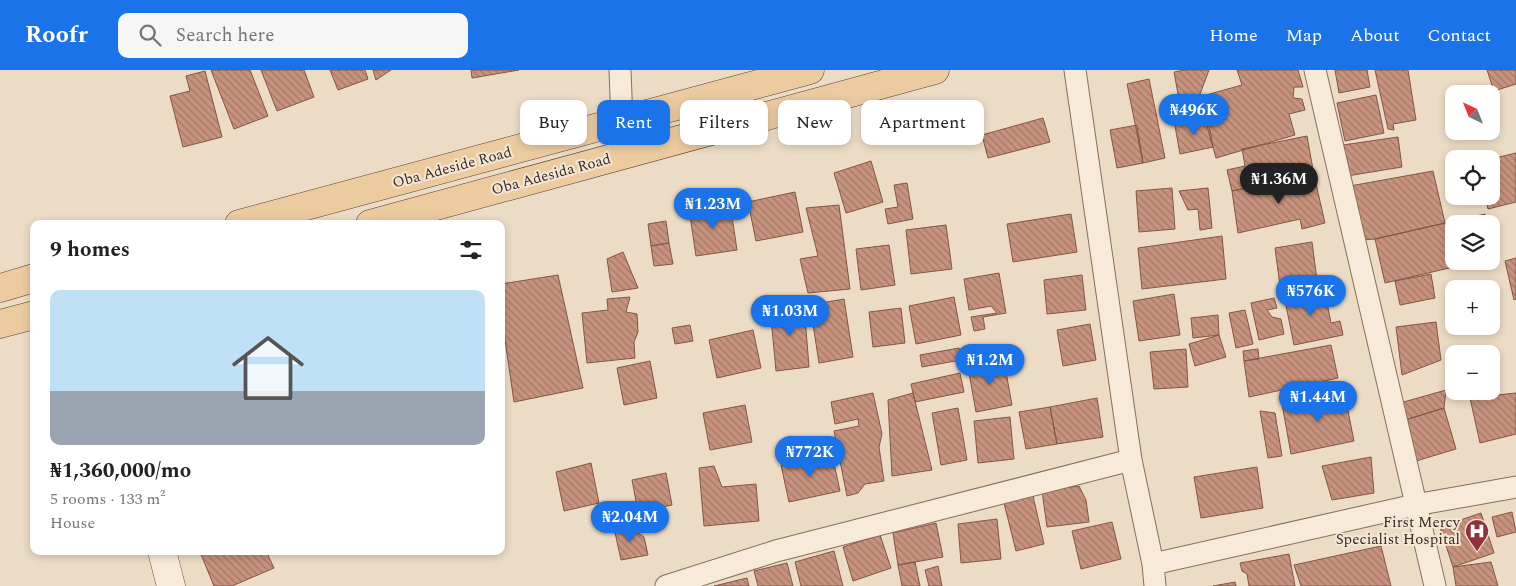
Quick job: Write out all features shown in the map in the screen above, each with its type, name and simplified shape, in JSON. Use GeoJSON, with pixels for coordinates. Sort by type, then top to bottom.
{"type":"FeatureCollection","features":[{"type":"Feature","properties":{"kind":"main road","name":"Oba Adeside Road"},"geometry":{"type":"LineString","coordinates":[[670,109],[810,70]]}},
{"type":"Feature","properties":{"kind":"main road","name":"Oba Adesida Road"},"geometry":{"type":"LineString","coordinates":[[385,220],[935,70]]}},
{"type":"Feature","properties":{"kind":"main road","name":"Oba Adeside Road"},"geometry":{"type":"LineString","coordinates":[[255,220],[597,129]]}},
{"type":"Feature","properties":{"kind":"main road"},"geometry":{"type":"LineString","coordinates":[[513,151],[521,183]]}},
{"type":"Feature","properties":{"kind":"main road"},"geometry":{"type":"LineString","coordinates":[[0,288],[30,279]]}},
{"type":"Feature","properties":{"kind":"main road"},"geometry":{"type":"LineString","coordinates":[[0,324],[30,317]]}},
{"type":"Feature","properties":{"kind":"street"},"geometry":{"type":"LineString","coordinates":[[620,70],[621,100]]}},
{"type":"Feature","properties":{"kind":"street"},"geometry":{"type":"LineString","coordinates":[[1075,70],[1131,460],[1153,564],[1155,586]]}},
{"type":"Feature","properties":{"kind":"street"},"geometry":{"type":"LineString","coordinates":[[1315,70],[1435,586]]}},
{"type":"Feature","properties":{"kind":"street"},"geometry":{"type":"LineString","coordinates":[[666,586],[776,551],[1131,460]]}},
{"type":"Feature","properties":{"kind":"street"},"geometry":{"type":"LineString","coordinates":[[1153,564],[1415,505],[1516,487]]}},
{"type":"Feature","properties":{"kind":"street"},"geometry":{"type":"LineString","coordinates":[[163,555],[171,586]]}},
{"type":"Feature","properties":{"kind":"building"},"geometry":{"type":"Polygon","coordinates":[[[211,70],[250,70],[268,116],[234,129],[211,70]]]}},
{"type":"Feature","properties":{"kind":"building"},"geometry":{"type":"Polygon","coordinates":[[[261,70],[304,70],[314,97],[277,111],[261,70]]]}},
{"type":"Feature","properties":{"kind":"building"},"geometry":{"type":"Polygon","coordinates":[[[330,70],[365,70],[368,79],[338,90],[330,70]]]}},
{"type":"Feature","properties":{"kind":"building"},"geometry":{"type":"Polygon","coordinates":[[[373,70],[391,70],[376,80],[373,70]]]}},
{"type":"Feature","properties":{"kind":"building"},"geometry":{"type":"Polygon","coordinates":[[[471,70],[519,70],[472,78],[471,70]]]}},
{"type":"Feature","properties":{"kind":"building"},"geometry":{"type":"Polygon","coordinates":[[[1209,70],[1199,97],[1182,116],[1174,72],[1209,70]]]}},
{"type":"Feature","properties":{"kind":"building"},"geometry":{"type":"Polygon","coordinates":[[[1237,70],[1298,70],[1303,87],[1294,87],[1293,98],[1302,99],[1305,110],[1289,114],[1295,135],[1216,158],[1199,97],[1242,85],[1237,70]]]}},
{"type":"Feature","properties":{"kind":"building"},"geometry":{"type":"Polygon","coordinates":[[[1335,70],[1367,70],[1370,87],[1339,93],[1335,70]]]}},
{"type":"Feature","properties":{"kind":"building"},"geometry":{"type":"Polygon","coordinates":[[[1375,70],[1408,70],[1416,120],[1393,124],[1394,130],[1388,129],[1375,70]]]}},
{"type":"Feature","properties":{"kind":"building"},"geometry":{"type":"Polygon","coordinates":[[[1487,70],[1516,70],[1516,84],[1500,89],[1500,85],[1492,85],[1487,70]]]}},
{"type":"Feature","properties":{"kind":"building"},"geometry":{"type":"Polygon","coordinates":[[[205,71],[222,137],[183,147],[170,96],[190,91],[186,76],[205,71]]]}},
{"type":"Feature","properties":{"kind":"building"},"geometry":{"type":"Polygon","coordinates":[[[1149,79],[1165,158],[1143,163],[1127,84],[1149,79]]]}},
{"type":"Feature","properties":{"kind":"building"},"geometry":{"type":"Polygon","coordinates":[[[1376,95],[1384,133],[1345,141],[1337,103],[1376,95]]]}},
{"type":"Feature","properties":{"kind":"building"},"geometry":{"type":"Polygon","coordinates":[[[1043,118],[1050,142],[988,158],[984,134],[1043,118]]]}},
{"type":"Feature","properties":{"kind":"building"},"geometry":{"type":"Polygon","coordinates":[[[1208,119],[1213,147],[1180,154],[1175,126],[1208,119]]]}},
{"type":"Feature","properties":{"kind":"building"},"geometry":{"type":"Polygon","coordinates":[[[1137,125],[1143,163],[1117,168],[1110,130],[1137,125]]]}},
{"type":"Feature","properties":{"kind":"building"},"geometry":{"type":"Polygon","coordinates":[[[1307,136],[1314,175],[1232,191],[1227,170],[1245,166],[1242,149],[1307,136]]]}},
{"type":"Feature","properties":{"kind":"building"},"geometry":{"type":"Polygon","coordinates":[[[1398,137],[1402,167],[1347,176],[1336,146],[1398,137]]]}},
{"type":"Feature","properties":{"kind":"building"},"geometry":{"type":"Polygon","coordinates":[[[1516,153],[1516,202],[1488,209],[1487,205],[1500,205],[1500,157],[1516,153]]]}},
{"type":"Feature","properties":{"kind":"building"},"geometry":{"type":"Polygon","coordinates":[[[871,161],[883,202],[846,213],[834,173],[871,161]]]}},
{"type":"Feature","properties":{"kind":"building"},"geometry":{"type":"Polygon","coordinates":[[[1433,171],[1445,223],[1375,239],[1361,240],[1350,186],[1433,171]]]}},
{"type":"Feature","properties":{"kind":"building"},"geometry":{"type":"Polygon","coordinates":[[[1314,175],[1325,223],[1302,229],[1300,219],[1238,233],[1232,191],[1314,175]]]}},
{"type":"Feature","properties":{"kind":"building"},"geometry":{"type":"Polygon","coordinates":[[[907,183],[913,219],[888,224],[885,209],[898,207],[894,185],[907,183]]]}},
{"type":"Feature","properties":{"kind":"building"},"geometry":{"type":"Polygon","coordinates":[[[1172,188],[1175,229],[1139,232],[1136,191],[1172,188]]]}},
{"type":"Feature","properties":{"kind":"building"},"geometry":{"type":"Polygon","coordinates":[[[1208,188],[1212,228],[1200,230],[1198,209],[1188,210],[1179,191],[1208,188]]]}},
{"type":"Feature","properties":{"kind":"building"},"geometry":{"type":"Polygon","coordinates":[[[795,192],[803,232],[756,241],[748,202],[795,192]]]}},
{"type":"Feature","properties":{"kind":"building"},"geometry":{"type":"Polygon","coordinates":[[[730,203],[737,250],[696,256],[689,209],[730,203]]]}},
{"type":"Feature","properties":{"kind":"building"},"geometry":{"type":"Polygon","coordinates":[[[839,205],[850,289],[808,293],[800,259],[818,256],[806,208],[839,205]]]}},
{"type":"Feature","properties":{"kind":"building"},"geometry":{"type":"Polygon","coordinates":[[[1071,214],[1077,252],[1013,262],[1007,224],[1071,214]]]}},
{"type":"Feature","properties":{"kind":"building"},"geometry":{"type":"Polygon","coordinates":[[[666,221],[669,243],[651,246],[648,224],[666,221]]]}},
{"type":"Feature","properties":{"kind":"building"},"geometry":{"type":"Polygon","coordinates":[[[1445,223],[1445,269],[1385,283],[1375,239],[1445,223]]]}},
{"type":"Feature","properties":{"kind":"building"},"geometry":{"type":"Polygon","coordinates":[[[946,225],[952,269],[911,274],[906,230],[946,225]]]}},
{"type":"Feature","properties":{"kind":"building"},"geometry":{"type":"Polygon","coordinates":[[[1222,236],[1226,279],[1142,289],[1138,248],[1222,236]]]}},
{"type":"Feature","properties":{"kind":"building"},"geometry":{"type":"Polygon","coordinates":[[[1312,242],[1317,280],[1280,286],[1275,248],[1312,242]]]}},
{"type":"Feature","properties":{"kind":"building"},"geometry":{"type":"Polygon","coordinates":[[[669,243],[673,264],[654,266],[651,246],[669,243]]]}},
{"type":"Feature","properties":{"kind":"building"},"geometry":{"type":"Polygon","coordinates":[[[889,245],[895,285],[861,290],[856,249],[889,245]]]}},
{"type":"Feature","properties":{"kind":"building"},"geometry":{"type":"Polygon","coordinates":[[[623,252],[638,288],[612,292],[607,259],[623,252]]]}},
{"type":"Feature","properties":{"kind":"building"},"geometry":{"type":"Polygon","coordinates":[[[1516,258],[1516,299],[1514,300],[1505,261],[1516,258]]]}},
{"type":"Feature","properties":{"kind":"building"},"geometry":{"type":"Polygon","coordinates":[[[999,273],[1006,313],[983,317],[985,329],[974,331],[971,317],[997,313],[991,306],[969,310],[964,279],[999,273]]]}},
{"type":"Feature","properties":{"kind":"building"},"geometry":{"type":"Polygon","coordinates":[[[1431,274],[1435,298],[1400,305],[1395,281],[1431,274]]]}},
{"type":"Feature","properties":{"kind":"building"},"geometry":{"type":"Polygon","coordinates":[[[558,275],[583,388],[514,402],[505,340],[505,283],[558,275]]]}},
{"type":"Feature","properties":{"kind":"building"},"geometry":{"type":"Polygon","coordinates":[[[1082,275],[1086,310],[1047,314],[1044,280],[1082,275]]]}},
{"type":"Feature","properties":{"kind":"building"},"geometry":{"type":"Polygon","coordinates":[[[1324,288],[1331,323],[1340,321],[1343,335],[1294,345],[1284,296],[1324,288]]]}},
{"type":"Feature","properties":{"kind":"building"},"geometry":{"type":"Polygon","coordinates":[[[1174,294],[1180,335],[1139,341],[1133,301],[1174,294]]]}},
{"type":"Feature","properties":{"kind":"building"},"geometry":{"type":"Polygon","coordinates":[[[630,297],[626,312],[637,314],[638,332],[634,342],[635,358],[587,363],[582,313],[608,310],[607,299],[630,297]]]}},
{"type":"Feature","properties":{"kind":"building"},"geometry":{"type":"Polygon","coordinates":[[[954,297],[961,335],[916,344],[909,306],[954,297]]]}},
{"type":"Feature","properties":{"kind":"building"},"geometry":{"type":"Polygon","coordinates":[[[1274,298],[1277,308],[1267,310],[1272,317],[1281,319],[1284,334],[1259,340],[1251,303],[1274,298]]]}},
{"type":"Feature","properties":{"kind":"building"},"geometry":{"type":"Polygon","coordinates":[[[844,299],[853,357],[819,363],[810,305],[844,299]]]}},
{"type":"Feature","properties":{"kind":"building"},"geometry":{"type":"Polygon","coordinates":[[[804,304],[809,367],[776,371],[770,307],[804,304]]]}},
{"type":"Feature","properties":{"kind":"building"},"geometry":{"type":"Polygon","coordinates":[[[901,308],[905,343],[873,347],[869,312],[901,308]]]}},
{"type":"Feature","properties":{"kind":"building"},"geometry":{"type":"Polygon","coordinates":[[[1245,310],[1253,344],[1236,348],[1229,313],[1245,310]]]}},
{"type":"Feature","properties":{"kind":"building"},"geometry":{"type":"Polygon","coordinates":[[[1218,315],[1219,335],[1193,338],[1191,318],[1218,315]]]}},
{"type":"Feature","properties":{"kind":"building"},"geometry":{"type":"Polygon","coordinates":[[[1436,322],[1441,360],[1402,375],[1396,327],[1436,322]]]}},
{"type":"Feature","properties":{"kind":"building"},"geometry":{"type":"Polygon","coordinates":[[[1090,324],[1096,360],[1063,366],[1057,330],[1090,324]]]}},
{"type":"Feature","properties":{"kind":"building"},"geometry":{"type":"Polygon","coordinates":[[[690,325],[693,341],[675,344],[672,328],[690,325]]]}},
{"type":"Feature","properties":{"kind":"building"},"geometry":{"type":"Polygon","coordinates":[[[753,330],[761,368],[717,378],[709,340],[753,330]]]}},
{"type":"Feature","properties":{"kind":"building"},"geometry":{"type":"Polygon","coordinates":[[[1219,335],[1226,357],[1195,366],[1189,344],[1219,335]]]}},
{"type":"Feature","properties":{"kind":"building"},"geometry":{"type":"Polygon","coordinates":[[[1331,345],[1338,378],[1249,397],[1244,361],[1331,345]]]}},
{"type":"Feature","properties":{"kind":"building"},"geometry":{"type":"Polygon","coordinates":[[[959,348],[961,360],[922,367],[920,355],[959,348]]]}},
{"type":"Feature","properties":{"kind":"building"},"geometry":{"type":"Polygon","coordinates":[[[1186,349],[1188,387],[1154,389],[1150,352],[1186,349]]]}},
{"type":"Feature","properties":{"kind":"building"},"geometry":{"type":"Polygon","coordinates":[[[1258,349],[1259,359],[1244,361],[1243,351],[1258,349]]]}},
{"type":"Feature","properties":{"kind":"building"},"geometry":{"type":"Polygon","coordinates":[[[650,361],[657,398],[624,405],[617,368],[650,361]]]}},
{"type":"Feature","properties":{"kind":"building"},"geometry":{"type":"Polygon","coordinates":[[[1004,361],[1012,405],[976,412],[968,367],[1004,361]]]}},
{"type":"Feature","properties":{"kind":"building"},"geometry":{"type":"Polygon","coordinates":[[[960,373],[964,392],[915,402],[911,384],[960,373]]]}},
{"type":"Feature","properties":{"kind":"building"},"geometry":{"type":"Polygon","coordinates":[[[1445,390],[1444,408],[1405,420],[1400,403],[1445,390]]]}},
{"type":"Feature","properties":{"kind":"building"},"geometry":{"type":"Polygon","coordinates":[[[1344,391],[1354,441],[1291,454],[1282,404],[1344,391]]]}},
{"type":"Feature","properties":{"kind":"building"},"geometry":{"type":"Polygon","coordinates":[[[873,393],[882,434],[879,447],[884,481],[865,484],[858,493],[847,496],[834,431],[859,426],[858,419],[835,424],[831,402],[873,393]]]}},
{"type":"Feature","properties":{"kind":"building"},"geometry":{"type":"Polygon","coordinates":[[[913,393],[932,470],[892,476],[888,400],[913,393]]]}},
{"type":"Feature","properties":{"kind":"building"},"geometry":{"type":"Polygon","coordinates":[[[1516,393],[1516,434],[1480,443],[1470,400],[1500,400],[1500,395],[1516,393]]]}},
{"type":"Feature","properties":{"kind":"building"},"geometry":{"type":"Polygon","coordinates":[[[1097,398],[1103,437],[1057,444],[1050,407],[1097,398]]]}},
{"type":"Feature","properties":{"kind":"building"},"geometry":{"type":"Polygon","coordinates":[[[745,405],[752,442],[710,450],[703,413],[745,405]]]}},
{"type":"Feature","properties":{"kind":"building"},"geometry":{"type":"Polygon","coordinates":[[[1050,407],[1057,444],[1026,449],[1019,412],[1050,407]]]}},
{"type":"Feature","properties":{"kind":"building"},"geometry":{"type":"Polygon","coordinates":[[[958,408],[967,460],[941,465],[932,413],[958,408]]]}},
{"type":"Feature","properties":{"kind":"building"},"geometry":{"type":"Polygon","coordinates":[[[1444,408],[1456,449],[1416,461],[1405,420],[1444,408]]]}},
{"type":"Feature","properties":{"kind":"building"},"geometry":{"type":"Polygon","coordinates":[[[1260,411],[1275,413],[1282,456],[1268,458],[1260,411]]]}},
{"type":"Feature","properties":{"kind":"building"},"geometry":{"type":"Polygon","coordinates":[[[1010,417],[1014,459],[978,463],[974,421],[1010,417]]]}},
{"type":"Feature","properties":{"kind":"building"},"geometry":{"type":"Polygon","coordinates":[[[832,454],[840,491],[789,502],[781,465],[832,454]]]}},
{"type":"Feature","properties":{"kind":"building"},"geometry":{"type":"Polygon","coordinates":[[[1371,457],[1374,493],[1332,500],[1322,466],[1371,457]]]}},
{"type":"Feature","properties":{"kind":"building"},"geometry":{"type":"Polygon","coordinates":[[[591,463],[599,503],[564,511],[556,472],[591,463]]]}},
{"type":"Feature","properties":{"kind":"building"},"geometry":{"type":"Polygon","coordinates":[[[714,466],[722,487],[756,484],[759,521],[704,526],[699,468],[714,466]]]}},
{"type":"Feature","properties":{"kind":"building"},"geometry":{"type":"Polygon","coordinates":[[[1257,467],[1263,508],[1201,518],[1194,477],[1257,467]]]}},
{"type":"Feature","properties":{"kind":"building"},"geometry":{"type":"Polygon","coordinates":[[[666,473],[672,505],[638,512],[632,480],[666,473]]]}},
{"type":"Feature","properties":{"kind":"building"},"geometry":{"type":"Polygon","coordinates":[[[1079,486],[1086,500],[1089,522],[1047,527],[1042,491],[1079,486]]]}},
{"type":"Feature","properties":{"kind":"building"},"geometry":{"type":"Polygon","coordinates":[[[1033,496],[1044,544],[1016,551],[1004,503],[1033,496]]]}},
{"type":"Feature","properties":{"kind":"building"},"geometry":{"type":"Polygon","coordinates":[[[1512,512],[1516,532],[1497,537],[1492,517],[1512,512]]]}},
{"type":"Feature","properties":{"kind":"building"},"geometry":{"type":"Polygon","coordinates":[[[1481,513],[1494,553],[1453,567],[1440,527],[1481,513]]]}},
{"type":"Feature","properties":{"kind":"building"},"geometry":{"type":"Polygon","coordinates":[[[997,519],[1001,559],[961,563],[958,524],[997,519]]]}},
{"type":"Feature","properties":{"kind":"building"},"geometry":{"type":"Polygon","coordinates":[[[1112,522],[1121,559],[1081,569],[1072,531],[1112,522]]]}},
{"type":"Feature","properties":{"kind":"building"},"geometry":{"type":"Polygon","coordinates":[[[936,523],[943,557],[898,565],[893,533],[936,523]]]}},
{"type":"Feature","properties":{"kind":"building"},"geometry":{"type":"Polygon","coordinates":[[[632,524],[637,532],[644,537],[648,555],[621,560],[614,528],[632,524]]]}},
{"type":"Feature","properties":{"kind":"building"},"geometry":{"type":"Polygon","coordinates":[[[880,535],[891,568],[853,581],[843,547],[880,535]]]}},
{"type":"Feature","properties":{"kind":"building"},"geometry":{"type":"Polygon","coordinates":[[[1381,546],[1391,586],[1301,586],[1294,565],[1381,546]]]}},
{"type":"Feature","properties":{"kind":"building"},"geometry":{"type":"Polygon","coordinates":[[[834,551],[843,586],[801,586],[795,562],[834,551]]]}},
{"type":"Feature","properties":{"kind":"building"},"geometry":{"type":"Polygon","coordinates":[[[1289,554],[1295,586],[1249,586],[1247,574],[1242,571],[1240,563],[1289,554]]]}},
{"type":"Feature","properties":{"kind":"building"},"geometry":{"type":"Polygon","coordinates":[[[201,555],[268,555],[274,568],[232,586],[214,586],[201,555]]]}},
{"type":"Feature","properties":{"kind":"building"},"geometry":{"type":"Polygon","coordinates":[[[915,562],[920,586],[902,586],[898,565],[915,562]]]}},
{"type":"Feature","properties":{"kind":"building"},"geometry":{"type":"Polygon","coordinates":[[[1491,562],[1498,586],[1456,586],[1453,567],[1491,562]]]}},
{"type":"Feature","properties":{"kind":"building"},"geometry":{"type":"Polygon","coordinates":[[[787,563],[793,586],[758,586],[754,571],[787,563]]]}},
{"type":"Feature","properties":{"kind":"building"},"geometry":{"type":"Polygon","coordinates":[[[938,566],[942,586],[929,586],[925,570],[938,566]]]}},
{"type":"Feature","properties":{"kind":"building"},"geometry":{"type":"Polygon","coordinates":[[[747,578],[749,586],[714,586],[747,578]]]}},
{"type":"Feature","properties":{"kind":"building"},"geometry":{"type":"Polygon","coordinates":[[[1235,582],[1236,586],[1213,586],[1235,582]]]}},
{"type":"Feature","properties":{"kind":"place","name":"First Mercy Specialist Hospital"},"geometry":{"type":"Point","coordinates":[1477,552]}}]}
